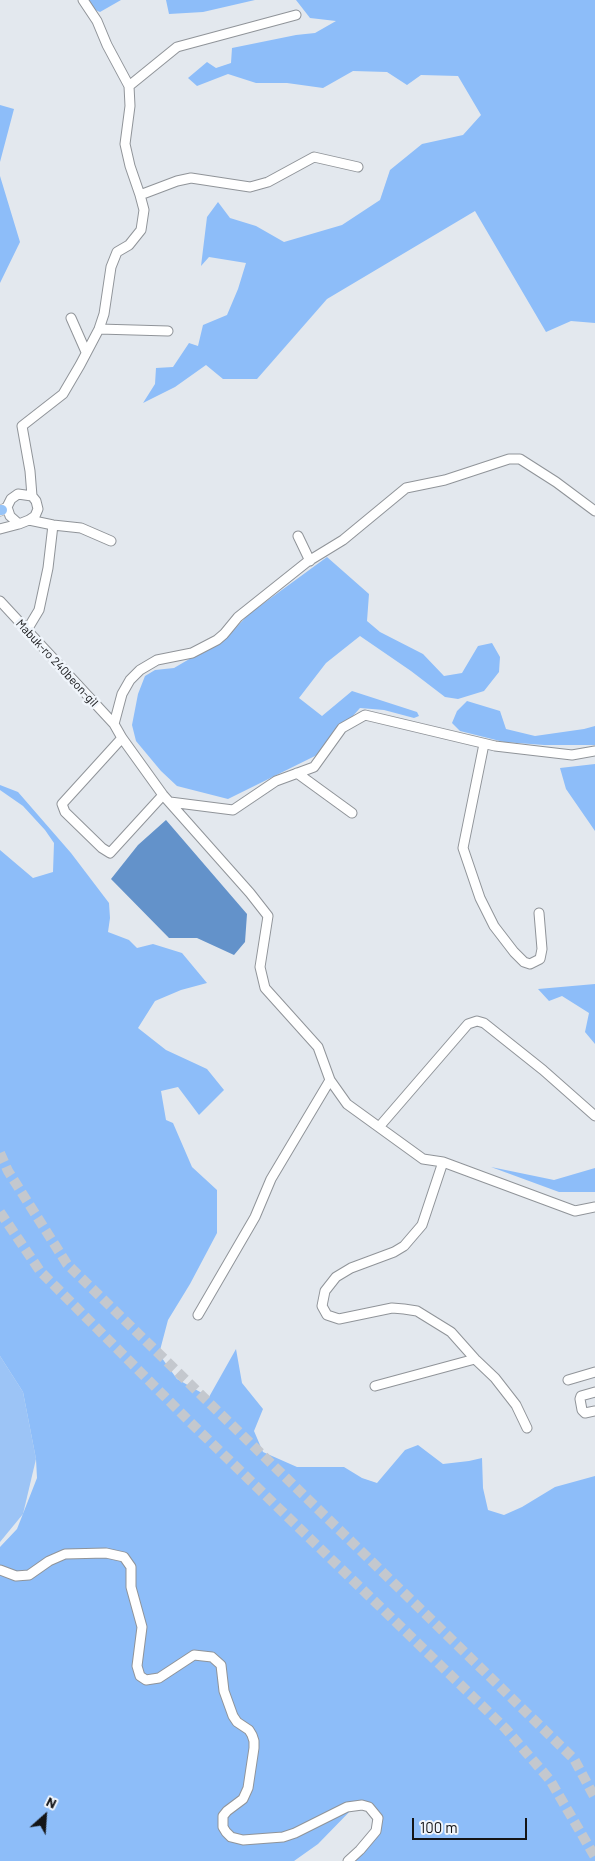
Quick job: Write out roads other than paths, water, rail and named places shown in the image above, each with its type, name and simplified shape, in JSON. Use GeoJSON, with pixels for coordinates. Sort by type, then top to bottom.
{"type":"FeatureCollection","features":[{"type":"Feature","properties":{"kind":"street"},"geometry":{"type":"LineString","coordinates":[[0,529],[19,524],[35,516],[38,509],[36,501],[32,496],[30,471],[22,426],[63,394],[99,329],[104,314],[111,267],[117,252],[129,245],[141,230],[144,210],[125,144],[130,106],[129,86],[107,45],[97,21],[83,0]]}},
{"type":"Feature","properties":{"kind":"street"},"geometry":{"type":"LineString","coordinates":[[129,86],[177,47],[296,15]]}},
{"type":"Feature","properties":{"kind":"street"},"geometry":{"type":"LineString","coordinates":[[140,195],[177,181],[191,178],[250,187],[268,182],[314,156],[358,167]]}},
{"type":"Feature","properties":{"kind":"street"},"geometry":{"type":"LineString","coordinates":[[71,318],[86,352]]}},
{"type":"Feature","properties":{"kind":"street"},"geometry":{"type":"LineString","coordinates":[[99,329],[168,331]]}},
{"type":"Feature","properties":{"kind":"street"},"geometry":{"type":"LineString","coordinates":[[114,724],[122,694],[130,680],[140,670],[157,660],[192,653],[217,640],[238,617],[310,561],[343,540],[406,488],[445,480],[509,459],[520,459],[535,467],[595,512]]}},
{"type":"Feature","properties":{"kind":"street"},"geometry":{"type":"LineString","coordinates":[[19,524],[2,509],[18,494],[32,496]]}},
{"type":"Feature","properties":{"kind":"street"},"geometry":{"type":"LineString","coordinates":[[29,520],[53,526],[81,528],[111,541]]}},
{"type":"Feature","properties":{"kind":"street"},"geometry":{"type":"LineString","coordinates":[[27,630],[39,610],[48,568],[53,526]]}},
{"type":"Feature","properties":{"kind":"street"},"geometry":{"type":"LineString","coordinates":[[298,536],[310,561]]}},
{"type":"Feature","properties":{"kind":"street","name":"Mabuk-ro 240beon-gil"},"geometry":{"type":"LineString","coordinates":[[0,601],[114,724],[163,795],[250,892],[268,916],[260,967],[265,988],[318,1047],[330,1080],[347,1104],[423,1160],[443,1162],[575,1211],[595,1208]]}},
{"type":"Feature","properties":{"kind":"street"},"geometry":{"type":"LineString","coordinates":[[170,802],[233,810],[276,780],[314,767],[342,728],[365,715],[484,744],[572,755],[595,752]]}},
{"type":"Feature","properties":{"kind":"street"},"geometry":{"type":"LineString","coordinates":[[122,738],[62,804],[65,812],[102,848],[110,853],[163,795]]}},
{"type":"Feature","properties":{"kind":"street"},"geometry":{"type":"LineString","coordinates":[[484,744],[463,848],[480,898],[494,926],[514,952],[524,962],[530,964],[540,959],[542,949],[539,914]]}},
{"type":"Feature","properties":{"kind":"street"},"geometry":{"type":"LineString","coordinates":[[298,773],[352,813]]}},
{"type":"Feature","properties":{"kind":"street"},"geometry":{"type":"LineString","coordinates":[[379,1127],[468,1024],[477,1021],[484,1023],[514,1046],[595,1116]]}},
{"type":"Feature","properties":{"kind":"street"},"geometry":{"type":"LineString","coordinates":[[198,1315],[255,1217],[271,1179],[330,1080]]}},
{"type":"Feature","properties":{"kind":"street"},"geometry":{"type":"LineString","coordinates":[[443,1162],[422,1225],[404,1246],[394,1252],[352,1268],[336,1277],[325,1292],[322,1306],[327,1315],[339,1319],[392,1308],[417,1311],[451,1332],[495,1378],[516,1405],[527,1428]]}},
{"type":"Feature","properties":{"kind":"street"},"geometry":{"type":"LineString","coordinates":[[375,1386],[475,1359]]}},
{"type":"Feature","properties":{"kind":"street"},"geometry":{"type":"LineString","coordinates":[[568,1380],[595,1372]]}},
{"type":"Feature","properties":{"kind":"street"},"geometry":{"type":"LineString","coordinates":[[595,1392],[581,1396],[580,1399],[582,1410],[585,1413],[595,1411]]}},
{"type":"Feature","properties":{"kind":"street"},"geometry":{"type":"LineString","coordinates":[[0,1570],[16,1576],[25,1576],[33,1574],[53,1559],[65,1554],[106,1552],[124,1557],[131,1566],[131,1587],[142,1627],[137,1666],[140,1676],[149,1680],[159,1678],[194,1655],[212,1657],[221,1665],[224,1691],[233,1716],[252,1735],[254,1748],[248,1788],[243,1799],[223,1816],[223,1827],[226,1832],[232,1837],[243,1840],[283,1837],[347,1807],[362,1805],[369,1807],[378,1818],[376,1831],[348,1861]]}},
{"type":"Feature","properties":{"kind":"tunnel"},"geometry":{"type":"LineString","coordinates":[[0,1153],[8,1171],[67,1264],[574,1759],[595,1798]]}},
{"type":"Feature","properties":{"kind":"tunnel"},"geometry":{"type":"LineString","coordinates":[[0,1212],[40,1271],[190,1422],[505,1728],[550,1780],[595,1857]]}}]}
